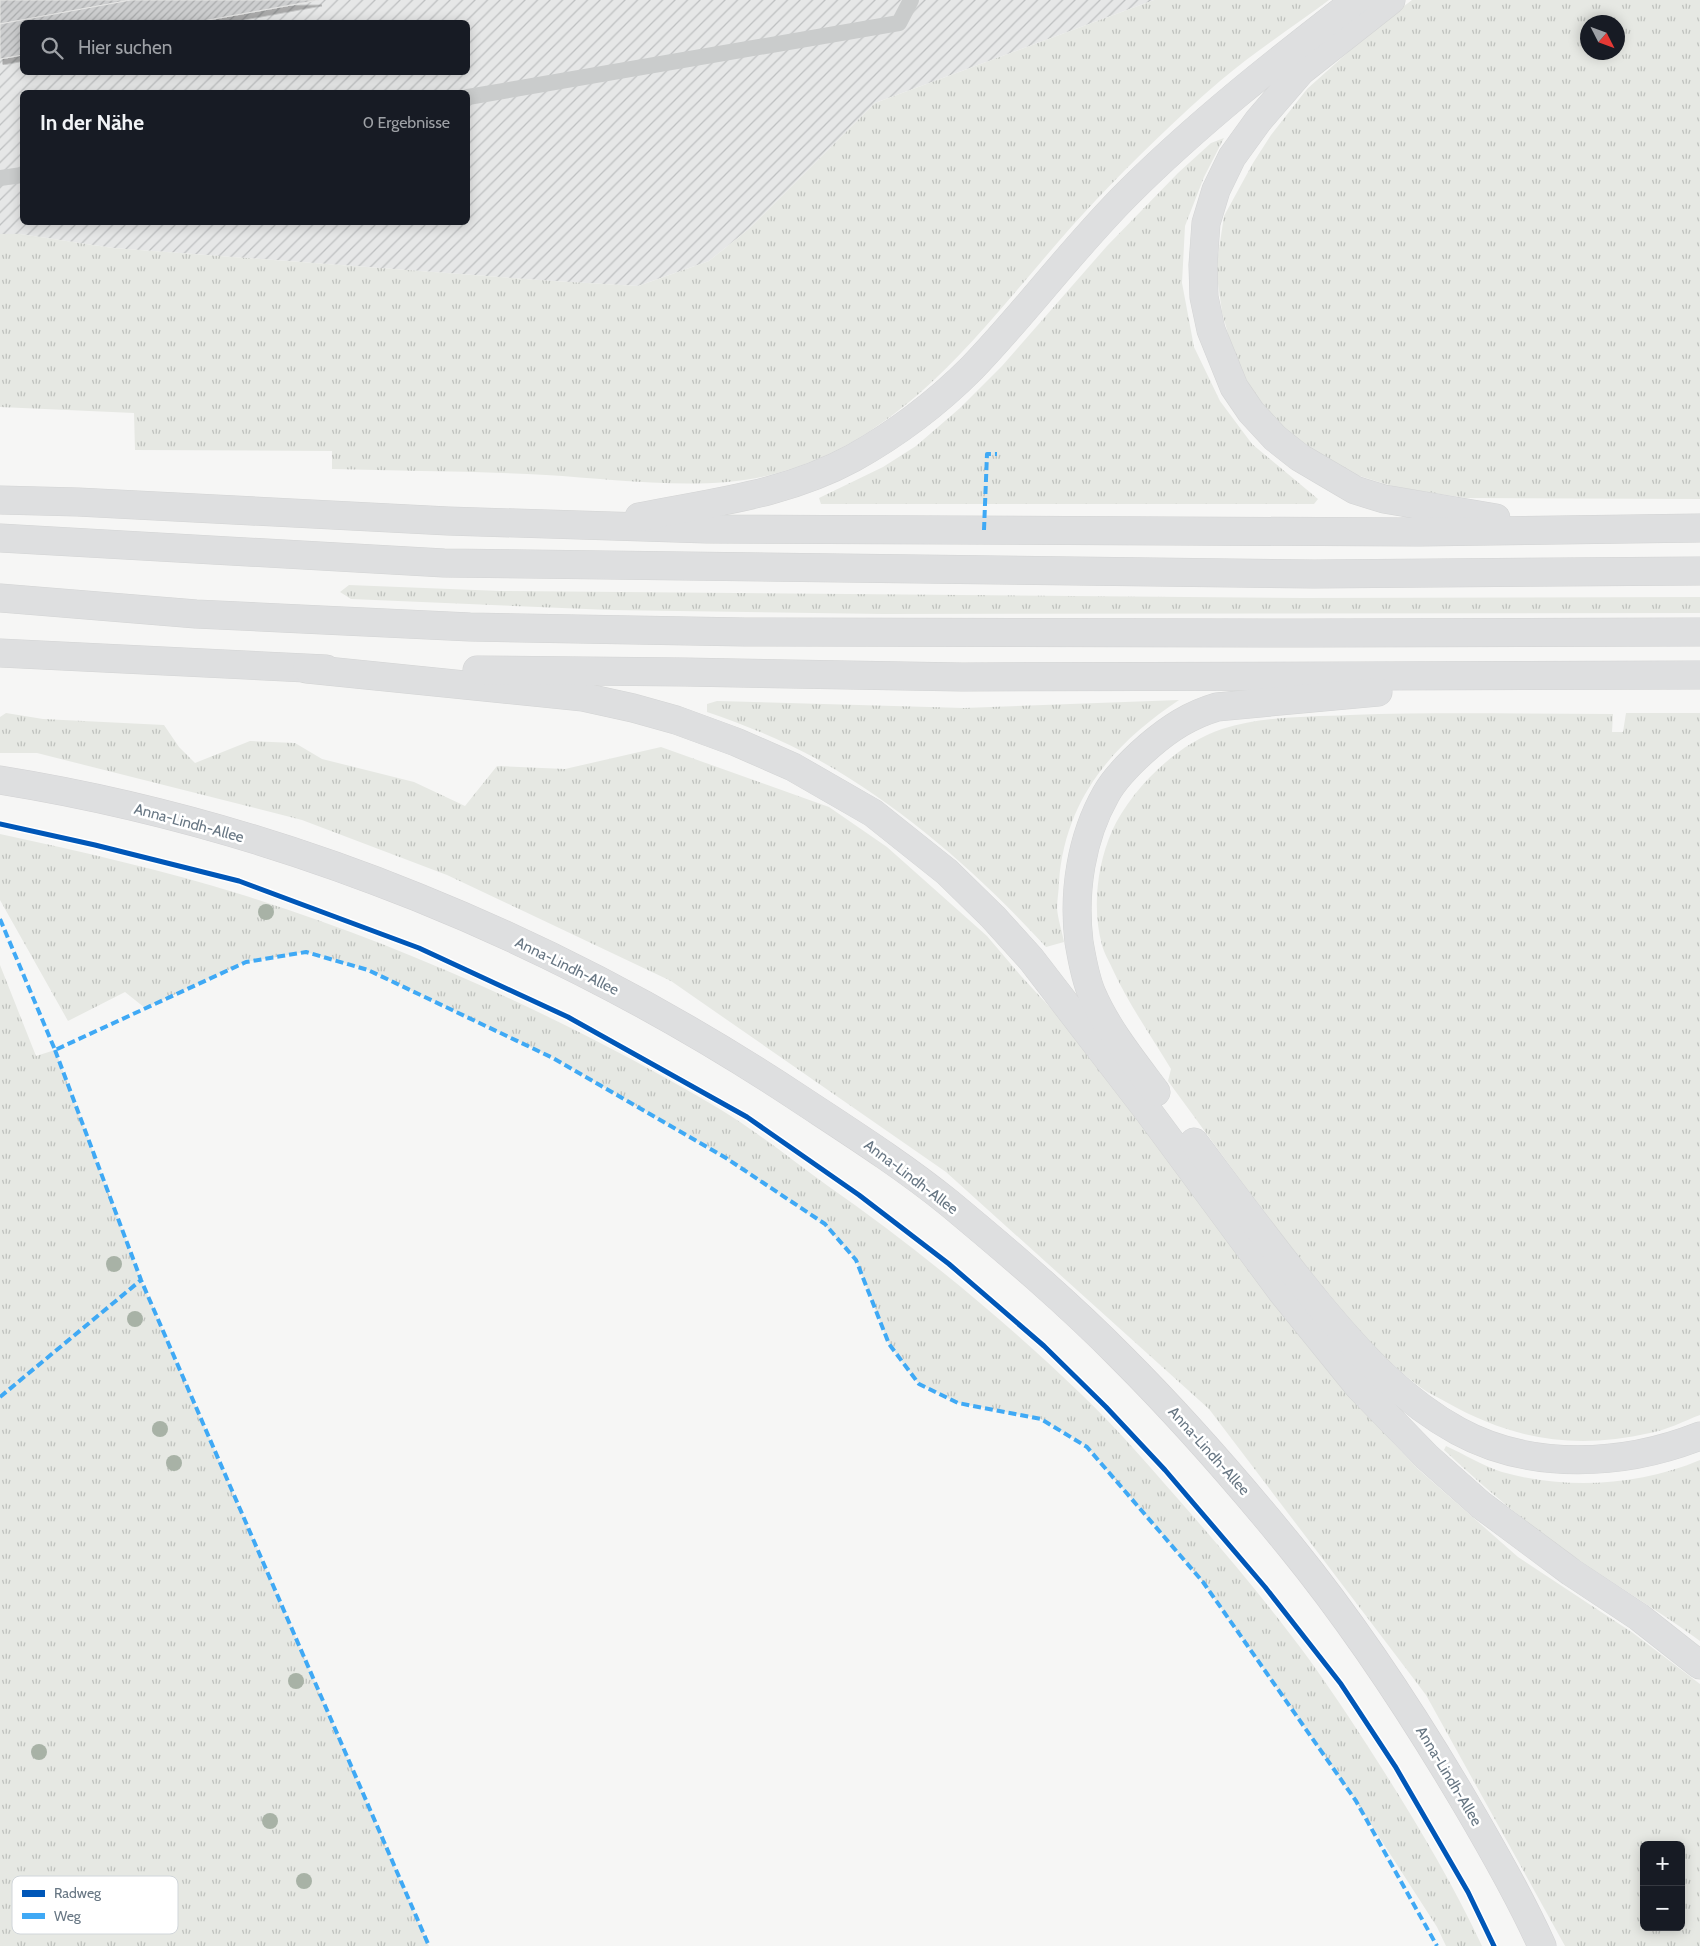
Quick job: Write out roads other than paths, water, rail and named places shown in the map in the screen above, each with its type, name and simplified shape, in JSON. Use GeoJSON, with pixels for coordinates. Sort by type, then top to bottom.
{"type":"FeatureCollection","features":[{"type":"Feature","properties":{"kind":"main road"},"geometry":{"type":"LineString","coordinates":[[594,525],[703,504],[746,498],[784,488],[852,458],[916,417],[972,368],[1125,196],[1186,136],[1253,80],[1356,0]]}},
{"type":"Feature","properties":{"kind":"main road"},"geometry":{"type":"LineString","coordinates":[[1391,0],[1301,71],[1258,121],[1232,157],[1216,190],[1206,223],[1203,265],[1204,297],[1211,330],[1234,387],[1251,412],[1275,438],[1299,457],[1355,490],[1384,499],[1428,508],[1579,530]]}},
{"type":"Feature","properties":{"kind":"main road"},"geometry":{"type":"LineString","coordinates":[[0,500],[78,502],[448,521],[706,530],[1410,532],[1700,528]]}},
{"type":"Feature","properties":{"kind":"main road"},"geometry":{"type":"LineString","coordinates":[[0,538],[444,563],[1314,574],[1700,572]]}},
{"type":"Feature","properties":{"kind":"main road"},"geometry":{"type":"LineString","coordinates":[[0,598],[196,614],[470,627],[765,632],[1700,632]]}},
{"type":"Feature","properties":{"kind":"main road"},"geometry":{"type":"LineString","coordinates":[[0,652],[307,669],[583,696],[685,723],[736,742],[784,763],[873,813],[947,872],[993,917],[1031,960],[1136,1096],[1282,1292],[1359,1387],[1427,1457],[1481,1505],[1571,1572],[1639,1617],[1700,1665]]}},
{"type":"Feature","properties":{"kind":"main road"},"geometry":{"type":"LineString","coordinates":[[307,669],[962,676],[1700,675]]}},
{"type":"Feature","properties":{"kind":"main road"},"geometry":{"type":"LineString","coordinates":[[1598,675],[1272,701],[1217,707],[1198,712],[1178,723],[1142,752],[1124,770],[1106,794],[1091,827],[1083,853],[1078,880],[1077,925],[1084,967],[1091,993],[1112,1030],[1140,1071],[1299,1281],[1357,1350],[1384,1377],[1458,1431],[1487,1444],[1536,1457],[1569,1460],[1616,1458],[1653,1451],[1700,1436]]}},
{"type":"Feature","properties":{"kind":"main road","name":"Anna-Lindh-Allee"},"geometry":{"type":"LineString","coordinates":[[0,780],[149,811],[275,845],[360,875],[462,916],[561,961],[629,996],[748,1064],[851,1133],[945,1200],[1065,1303],[1120,1355],[1240,1485],[1332,1598],[1397,1690],[1438,1756],[1500,1861],[1542,1946]]}},
{"type":"Feature","properties":{"kind":"lane"},"geometry":{"type":"LineString","coordinates":[[470,97],[899,22],[911,0]]}},
{"type":"Feature","properties":{"kind":"lane"},"geometry":{"type":"LineString","coordinates":[[0,178],[20,174]]}}]}
